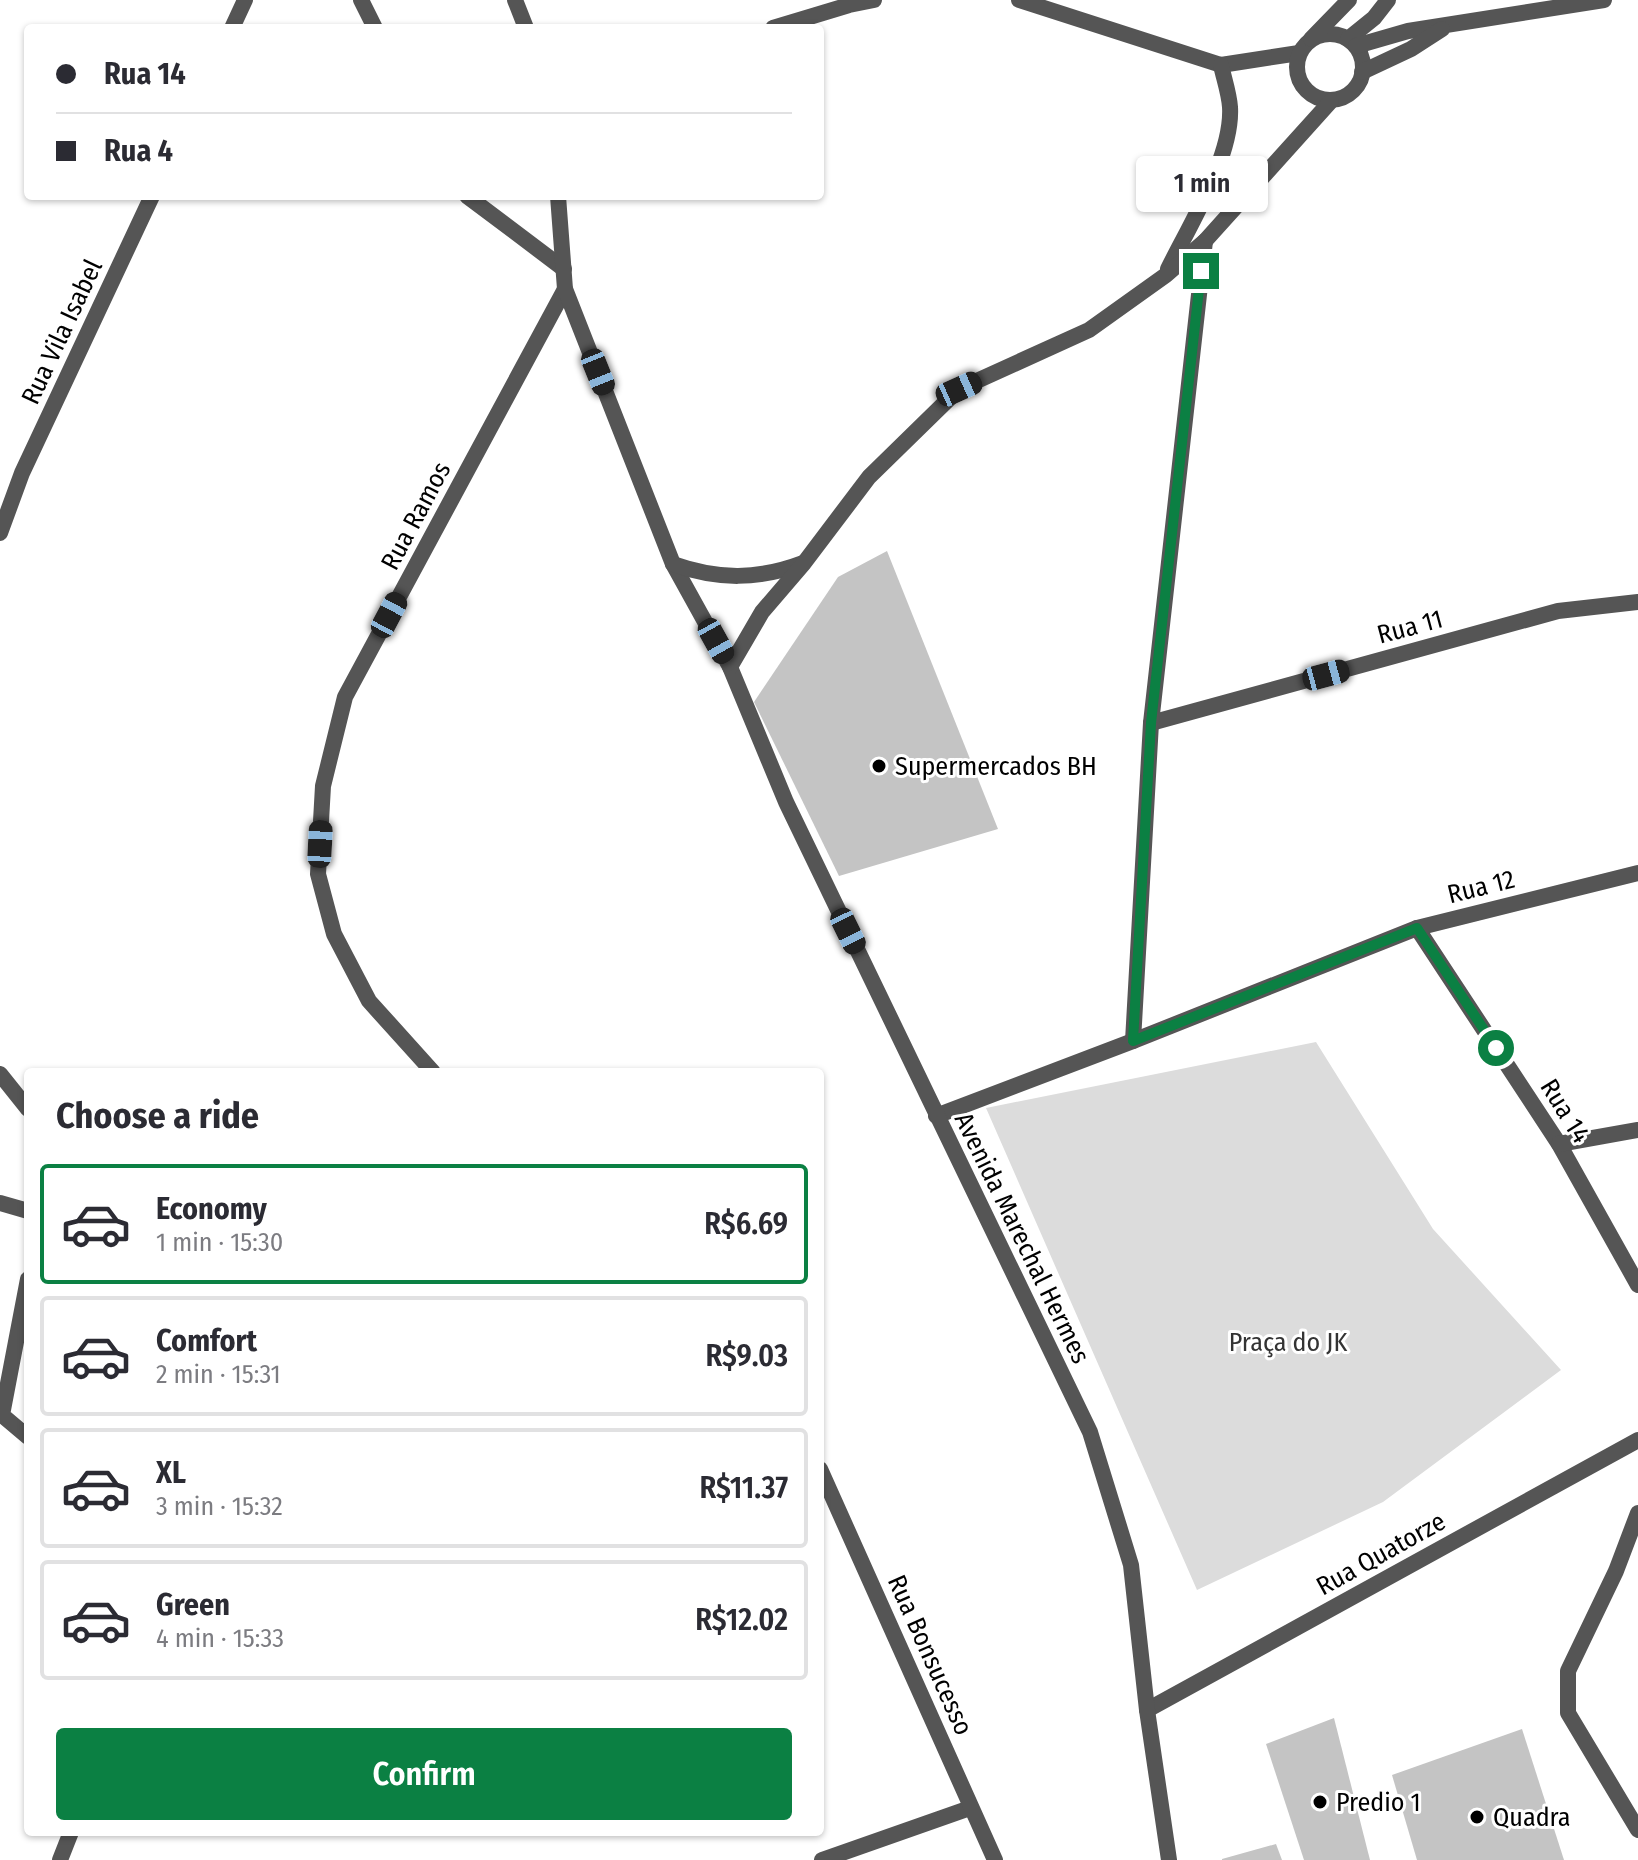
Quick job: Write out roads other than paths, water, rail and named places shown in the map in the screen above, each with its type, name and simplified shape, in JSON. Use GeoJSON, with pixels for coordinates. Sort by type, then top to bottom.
{"type":"FeatureCollection","features":[{"type":"Feature","properties":{"kind":"street"},"geometry":{"type":"LineString","coordinates":[[234,24],[245,0]]}},
{"type":"Feature","properties":{"kind":"street"},"geometry":{"type":"LineString","coordinates":[[361,0],[373,24]]}},
{"type":"Feature","properties":{"kind":"street"},"geometry":{"type":"LineString","coordinates":[[515,0],[524,24]]}},
{"type":"Feature","properties":{"kind":"street"},"geometry":{"type":"LineString","coordinates":[[785,24],[854,2],[874,0]]}},
{"type":"Feature","properties":{"kind":"street"},"geometry":{"type":"LineString","coordinates":[[730,667],[762,612],[804,563],[869,477],[959,389],[1089,330],[1166,275],[1205,241],[1331,101],[1345,96],[1357,86],[1362,72],[1362,58],[1352,42],[1333,33],[1318,35],[1302,49],[1221,65],[1019,0]]}},
{"type":"Feature","properties":{"kind":"street"},"geometry":{"type":"LineString","coordinates":[[1331,101],[1315,97],[1303,87],[1296,73],[1302,49],[1349,0]]}},
{"type":"Feature","properties":{"kind":"street"},"geometry":{"type":"LineString","coordinates":[[1352,42],[1388,0]]}},
{"type":"Feature","properties":{"kind":"street"},"geometry":{"type":"LineString","coordinates":[[1352,42],[1604,0]]}},
{"type":"Feature","properties":{"kind":"street"},"geometry":{"type":"LineString","coordinates":[[1362,72],[1411,49],[1450,24]]}},
{"type":"Feature","properties":{"kind":"street"},"geometry":{"type":"LineString","coordinates":[[1166,275],[1220,162],[1230,124],[1230,106],[1221,65]]}},
{"type":"Feature","properties":{"kind":"street","name":"Rua Vila Isabel"},"geometry":{"type":"LineString","coordinates":[[0,533],[22,473],[150,200]]}},
{"type":"Feature","properties":{"kind":"street"},"geometry":{"type":"LineString","coordinates":[[470,200],[564,269]]}},
{"type":"Feature","properties":{"kind":"street"},"geometry":{"type":"LineString","coordinates":[[558,200],[565,289]]}},
{"type":"Feature","properties":{"kind":"street"},"geometry":{"type":"LineString","coordinates":[[1133,1041],[1151,723],[1205,241]]}},
{"type":"Feature","properties":{"kind":"street","name":"Avenida Marechal Hermes"},"geometry":{"type":"LineString","coordinates":[[565,289],[673,564],[730,667],[786,802],[1090,1432],[1131,1565],[1147,1710],[1169,1860]]}},
{"type":"Feature","properties":{"kind":"street","name":"Rua Ramos"},"geometry":{"type":"LineString","coordinates":[[429,1068],[369,1001],[334,934],[318,874],[323,786],[345,697],[565,289]]}},
{"type":"Feature","properties":{"kind":"street"},"geometry":{"type":"LineString","coordinates":[[673,564],[712,576],[732,577],[769,574],[804,563]]}},
{"type":"Feature","properties":{"kind":"street","name":"Rua 11"},"geometry":{"type":"LineString","coordinates":[[1151,723],[1558,611],[1638,602]]}},
{"type":"Feature","properties":{"kind":"street","name":"Rua 12"},"geometry":{"type":"LineString","coordinates":[[936,1116],[1417,928],[1638,873]]}},
{"type":"Feature","properties":{"kind":"street","name":"Rua 14"},"geometry":{"type":"LineString","coordinates":[[1417,928],[1559,1144],[1638,1285]]}},
{"type":"Feature","properties":{"kind":"street"},"geometry":{"type":"LineString","coordinates":[[0,1074],[24,1104]]}},
{"type":"Feature","properties":{"kind":"street"},"geometry":{"type":"LineString","coordinates":[[1559,1144],[1638,1130]]}},
{"type":"Feature","properties":{"kind":"street"},"geometry":{"type":"LineString","coordinates":[[0,1203],[24,1210]]}},
{"type":"Feature","properties":{"kind":"street"},"geometry":{"type":"LineString","coordinates":[[24,1300],[2,1415],[24,1434]]}},
{"type":"Feature","properties":{"kind":"street","name":"Rua Quatorze"},"geometry":{"type":"LineString","coordinates":[[1147,1710],[1638,1440]]}},
{"type":"Feature","properties":{"kind":"street","name":"Rua Bonsucesso"},"geometry":{"type":"LineString","coordinates":[[824,1478],[995,1860]]}},
{"type":"Feature","properties":{"kind":"street"},"geometry":{"type":"LineString","coordinates":[[1638,1513],[1616,1571],[1568,1671],[1568,1713],[1638,1830]]}},
{"type":"Feature","properties":{"kind":"street"},"geometry":{"type":"LineString","coordinates":[[822,1860],[970,1808]]}},
{"type":"Feature","properties":{"kind":"street"},"geometry":{"type":"LineString","coordinates":[[60,1860],[69,1836]]}},
{"type":"Feature","properties":{"kind":"place","name":"Supermercados BH"},"geometry":{"type":"Point","coordinates":[879,766]}},
{"type":"Feature","properties":{"kind":"place","name":"Predio 1"},"geometry":{"type":"Point","coordinates":[1320,1802]}},
{"type":"Feature","properties":{"kind":"place","name":"Quadra"},"geometry":{"type":"Point","coordinates":[1477,1817]}},
{"type":"Feature","properties":{"kind":"park label","name":"Praça do JK"},"geometry":{"type":"Point","coordinates":[1288,1342]}}]}
